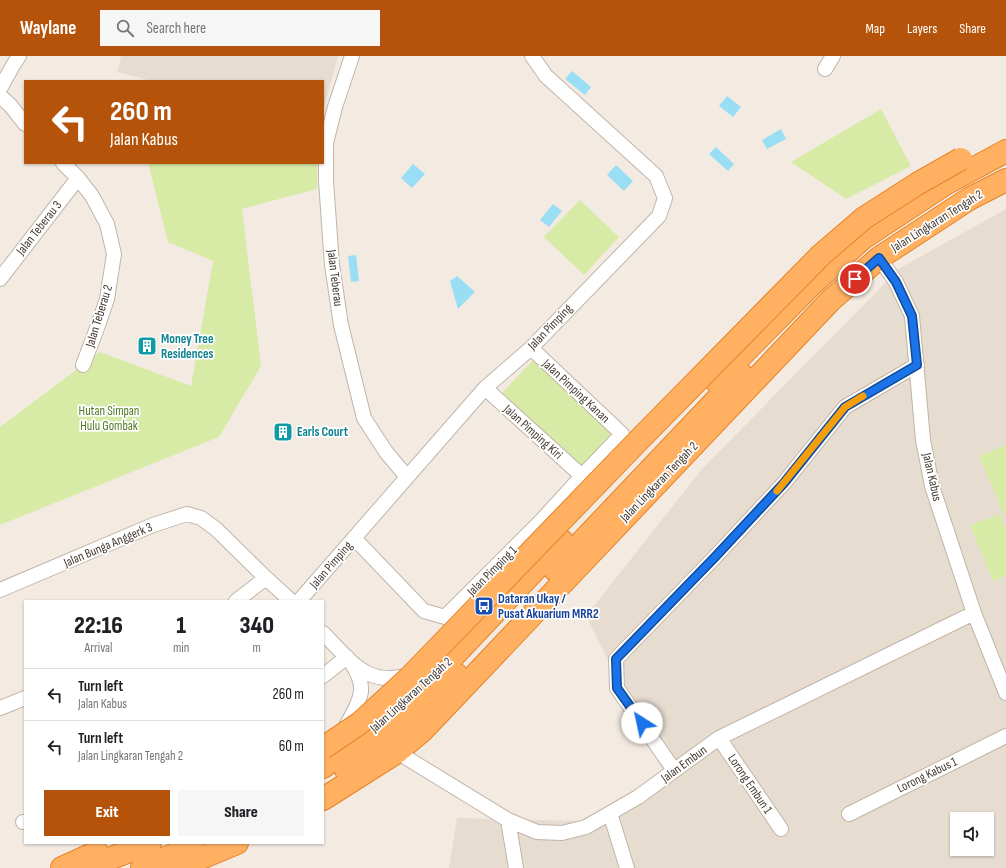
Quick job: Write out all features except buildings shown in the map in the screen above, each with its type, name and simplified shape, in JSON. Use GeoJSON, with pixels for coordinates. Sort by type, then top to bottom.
{"type":"FeatureCollection","features":[{"type":"Feature","properties":{"kind":"highway"},"geometry":{"type":"LineString","coordinates":[[324,747],[360,723],[411,676],[821,254],[864,218],[917,184],[961,159],[1006,140]]}},
{"type":"Feature","properties":{"kind":"highway","name":"Jalan Lingkaran Tengah 2"},"geometry":{"type":"LineString","coordinates":[[324,766],[366,735],[419,690],[446,664],[604,496],[812,284],[863,238],[945,184],[1006,151]]}},
{"type":"Feature","properties":{"kind":"highway"},"geometry":{"type":"LineString","coordinates":[[324,783],[343,773],[392,734],[473,660],[593,529],[717,399],[829,284],[862,254],[951,193],[1006,167]]}},
{"type":"Feature","properties":{"kind":"highway"},"geometry":{"type":"LineString","coordinates":[[980,178],[1006,172]]}},
{"type":"Feature","properties":{"kind":"highway","name":"Jalan Lingkaran Tengah 2"},"geometry":{"type":"LineString","coordinates":[[324,799],[397,752],[423,730],[831,300],[879,258],[969,199],[1006,180]]}},
{"type":"Feature","properties":{"kind":"highway"},"geometry":{"type":"LineString","coordinates":[[62,868],[116,844]]}},
{"type":"Feature","properties":{"kind":"highway"},"geometry":{"type":"LineString","coordinates":[[86,868],[147,844]]}},
{"type":"Feature","properties":{"kind":"highway"},"geometry":{"type":"LineString","coordinates":[[142,868],[199,844]]}},
{"type":"Feature","properties":{"kind":"highway"},"geometry":{"type":"LineString","coordinates":[[177,868],[235,844]]}},
{"type":"Feature","properties":{"kind":"street"},"geometry":{"type":"LineString","coordinates":[[0,90],[12,67],[20,56]]}},
{"type":"Feature","properties":{"kind":"street","name":"Jalan Pimping"},"geometry":{"type":"LineString","coordinates":[[300,600],[485,388],[531,348],[659,216],[665,198],[656,176],[546,76],[532,56]]}},
{"type":"Feature","properties":{"kind":"street"},"geometry":{"type":"LineString","coordinates":[[825,69],[833,56]]}},
{"type":"Feature","properties":{"kind":"street","name":"Jalan Teberau"},"geometry":{"type":"LineString","coordinates":[[351,61],[335,107],[326,143],[326,181],[332,265],[341,325],[364,418],[386,452],[407,477]]}},
{"type":"Feature","properties":{"kind":"street"},"geometry":{"type":"LineString","coordinates":[[0,96],[10,105],[24,123]]}},
{"type":"Feature","properties":{"kind":"street","name":"Jalan Teberau 2"},"geometry":{"type":"LineString","coordinates":[[65,164],[92,196],[107,224],[114,254],[107,299],[83,364]]}},
{"type":"Feature","properties":{"kind":"street","name":"Jalan Teberau 3"},"geometry":{"type":"LineString","coordinates":[[0,279],[78,178]]}},
{"type":"Feature","properties":{"kind":"street","name":"Jalan Kabus"},"geometry":{"type":"LineString","coordinates":[[879,258],[896,282],[912,316],[923,440],[932,486],[974,613],[1001,668],[1006,693]]}},
{"type":"Feature","properties":{"kind":"street","name":"Jalan Pimping Kanan"},"geometry":{"type":"LineString","coordinates":[[531,348],[622,434]]}},
{"type":"Feature","properties":{"kind":"street"},"geometry":{"type":"LineString","coordinates":[[674,770],[617,688],[616,659],[784,483],[845,407],[917,365]]}},
{"type":"Feature","properties":{"kind":"street","name":"Jalan Pimping Kiri"},"geometry":{"type":"LineString","coordinates":[[485,388],[582,476]]}},
{"type":"Feature","properties":{"kind":"street","name":"Jalan Pimping 1"},"geometry":{"type":"LineString","coordinates":[[354,538],[424,611],[445,617],[541,521],[622,434]]}},
{"type":"Feature","properties":{"kind":"street","name":"Jalan Bunga Anggerk 3"},"geometry":{"type":"LineString","coordinates":[[0,590],[153,525],[187,514],[201,518],[216,529],[290,600]]}},
{"type":"Feature","properties":{"kind":"street"},"geometry":{"type":"LineString","coordinates":[[237,600],[266,578]]}},
{"type":"Feature","properties":{"kind":"street","name":"Jalan Embun"},"geometry":{"type":"LineString","coordinates":[[397,752],[508,820],[537,832],[562,833],[586,827],[638,797],[719,738],[974,613]]}},
{"type":"Feature","properties":{"kind":"street"},"geometry":{"type":"LineString","coordinates":[[324,634],[347,657],[366,673],[381,678],[396,679],[446,664]]}},
{"type":"Feature","properties":{"kind":"street"},"geometry":{"type":"LineString","coordinates":[[324,675],[347,657]]}},
{"type":"Feature","properties":{"kind":"street"},"geometry":{"type":"LineString","coordinates":[[324,762],[354,710],[361,690],[355,668],[347,657]]}},
{"type":"Feature","properties":{"kind":"street"},"geometry":{"type":"LineString","coordinates":[[0,708],[24,698]]}},
{"type":"Feature","properties":{"kind":"street","name":"Lorong Kabus 1"},"geometry":{"type":"LineString","coordinates":[[849,814],[1006,736]]}},
{"type":"Feature","properties":{"kind":"street","name":"Lorong Embun 1"},"geometry":{"type":"LineString","coordinates":[[719,738],[781,829]]}},
{"type":"Feature","properties":{"kind":"street"},"geometry":{"type":"LineString","coordinates":[[610,813],[627,868]]}},
{"type":"Feature","properties":{"kind":"street"},"geometry":{"type":"LineString","coordinates":[[508,820],[516,868]]}},
{"type":"Feature","properties":{"kind":"shaded area"},"geometry":{"type":"Polygon","coordinates":[[[121,56],[338,56],[324,107],[324,80],[148,80],[117,72],[121,56]]]}},
{"type":"Feature","properties":{"kind":"shaded area"},"geometry":{"type":"Polygon","coordinates":[[[1006,209],[1006,868],[449,868],[457,818],[580,821],[664,773],[586,616],[702,469],[900,268],[1006,209]]]}},
{"type":"Feature","properties":{"kind":"green space"},"geometry":{"type":"Polygon","coordinates":[[[881,109],[911,166],[846,199],[791,162],[881,109]]]}},
{"type":"Feature","properties":{"kind":"green space","name":"Hutan Simpan Hulu Gombak"},"geometry":{"type":"Polygon","coordinates":[[[148,164],[317,164],[317,189],[242,209],[261,366],[219,437],[0,525],[0,427],[100,352],[191,386],[213,261],[168,242],[148,164]]]}},
{"type":"Feature","properties":{"kind":"green space"},"geometry":{"type":"Polygon","coordinates":[[[580,200],[619,237],[584,275],[544,237],[580,200]]]}},
{"type":"Feature","properties":{"kind":"green space"},"geometry":{"type":"Polygon","coordinates":[[[533,360],[614,436],[583,469],[502,393],[533,360]]]}},
{"type":"Feature","properties":{"kind":"green space"},"geometry":{"type":"Polygon","coordinates":[[[1006,445],[1006,519],[979,456],[1006,445]]]}},
{"type":"Feature","properties":{"kind":"green space"},"geometry":{"type":"Polygon","coordinates":[[[1000,514],[1006,530],[1006,576],[993,581],[970,525],[1000,514]]]}},
{"type":"Feature","properties":{"kind":"water"},"geometry":{"type":"Polygon","coordinates":[[[572,71],[591,87],[585,95],[565,79],[572,71]]]}},
{"type":"Feature","properties":{"kind":"water"},"geometry":{"type":"Polygon","coordinates":[[[727,96],[741,107],[733,117],[719,106],[727,96]]]}},
{"type":"Feature","properties":{"kind":"water"},"geometry":{"type":"Polygon","coordinates":[[[781,129],[786,139],[767,149],[762,140],[781,129]]]}},
{"type":"Feature","properties":{"kind":"water"},"geometry":{"type":"Polygon","coordinates":[[[716,147],[734,164],[728,171],[709,154],[716,147]]]}},
{"type":"Feature","properties":{"kind":"water"},"geometry":{"type":"Polygon","coordinates":[[[413,164],[425,174],[412,188],[401,178],[413,164]]]}},
{"type":"Feature","properties":{"kind":"water"},"geometry":{"type":"Polygon","coordinates":[[[616,165],[633,181],[624,191],[607,175],[616,165]]]}},
{"type":"Feature","properties":{"kind":"water"},"geometry":{"type":"Polygon","coordinates":[[[553,204],[562,211],[549,227],[540,220],[553,204]]]}},
{"type":"Feature","properties":{"kind":"water"},"geometry":{"type":"Polygon","coordinates":[[[356,255],[359,281],[351,282],[348,256],[356,255]]]}},
{"type":"Feature","properties":{"kind":"water"},"geometry":{"type":"Polygon","coordinates":[[[457,276],[475,292],[458,309],[450,281],[457,276]]]}},
{"type":"Feature","properties":{"kind":"slow traffic"},"geometry":{"type":"LineString","coordinates":[[777,491],[845,407],[863,396]]}},
{"type":"Feature","properties":{"kind":"place","name":"Money Tree Residences"},"geometry":{"type":"Point","coordinates":[147,346]}},
{"type":"Feature","properties":{"kind":"place","name":"Earls Court"},"geometry":{"type":"Point","coordinates":[283,432]}},
{"type":"Feature","properties":{"kind":"place","name":"Dataran Ukay / Pusat Akuarium MRR2"},"geometry":{"type":"Point","coordinates":[484,606]}},
{"type":"Feature","properties":{"kind":"route"},"geometry":{"type":"LineString","coordinates":[[642,723],[617,688],[616,659],[784,483],[845,407],[917,365],[912,316],[896,282],[879,258],[855,279]]}}]}
